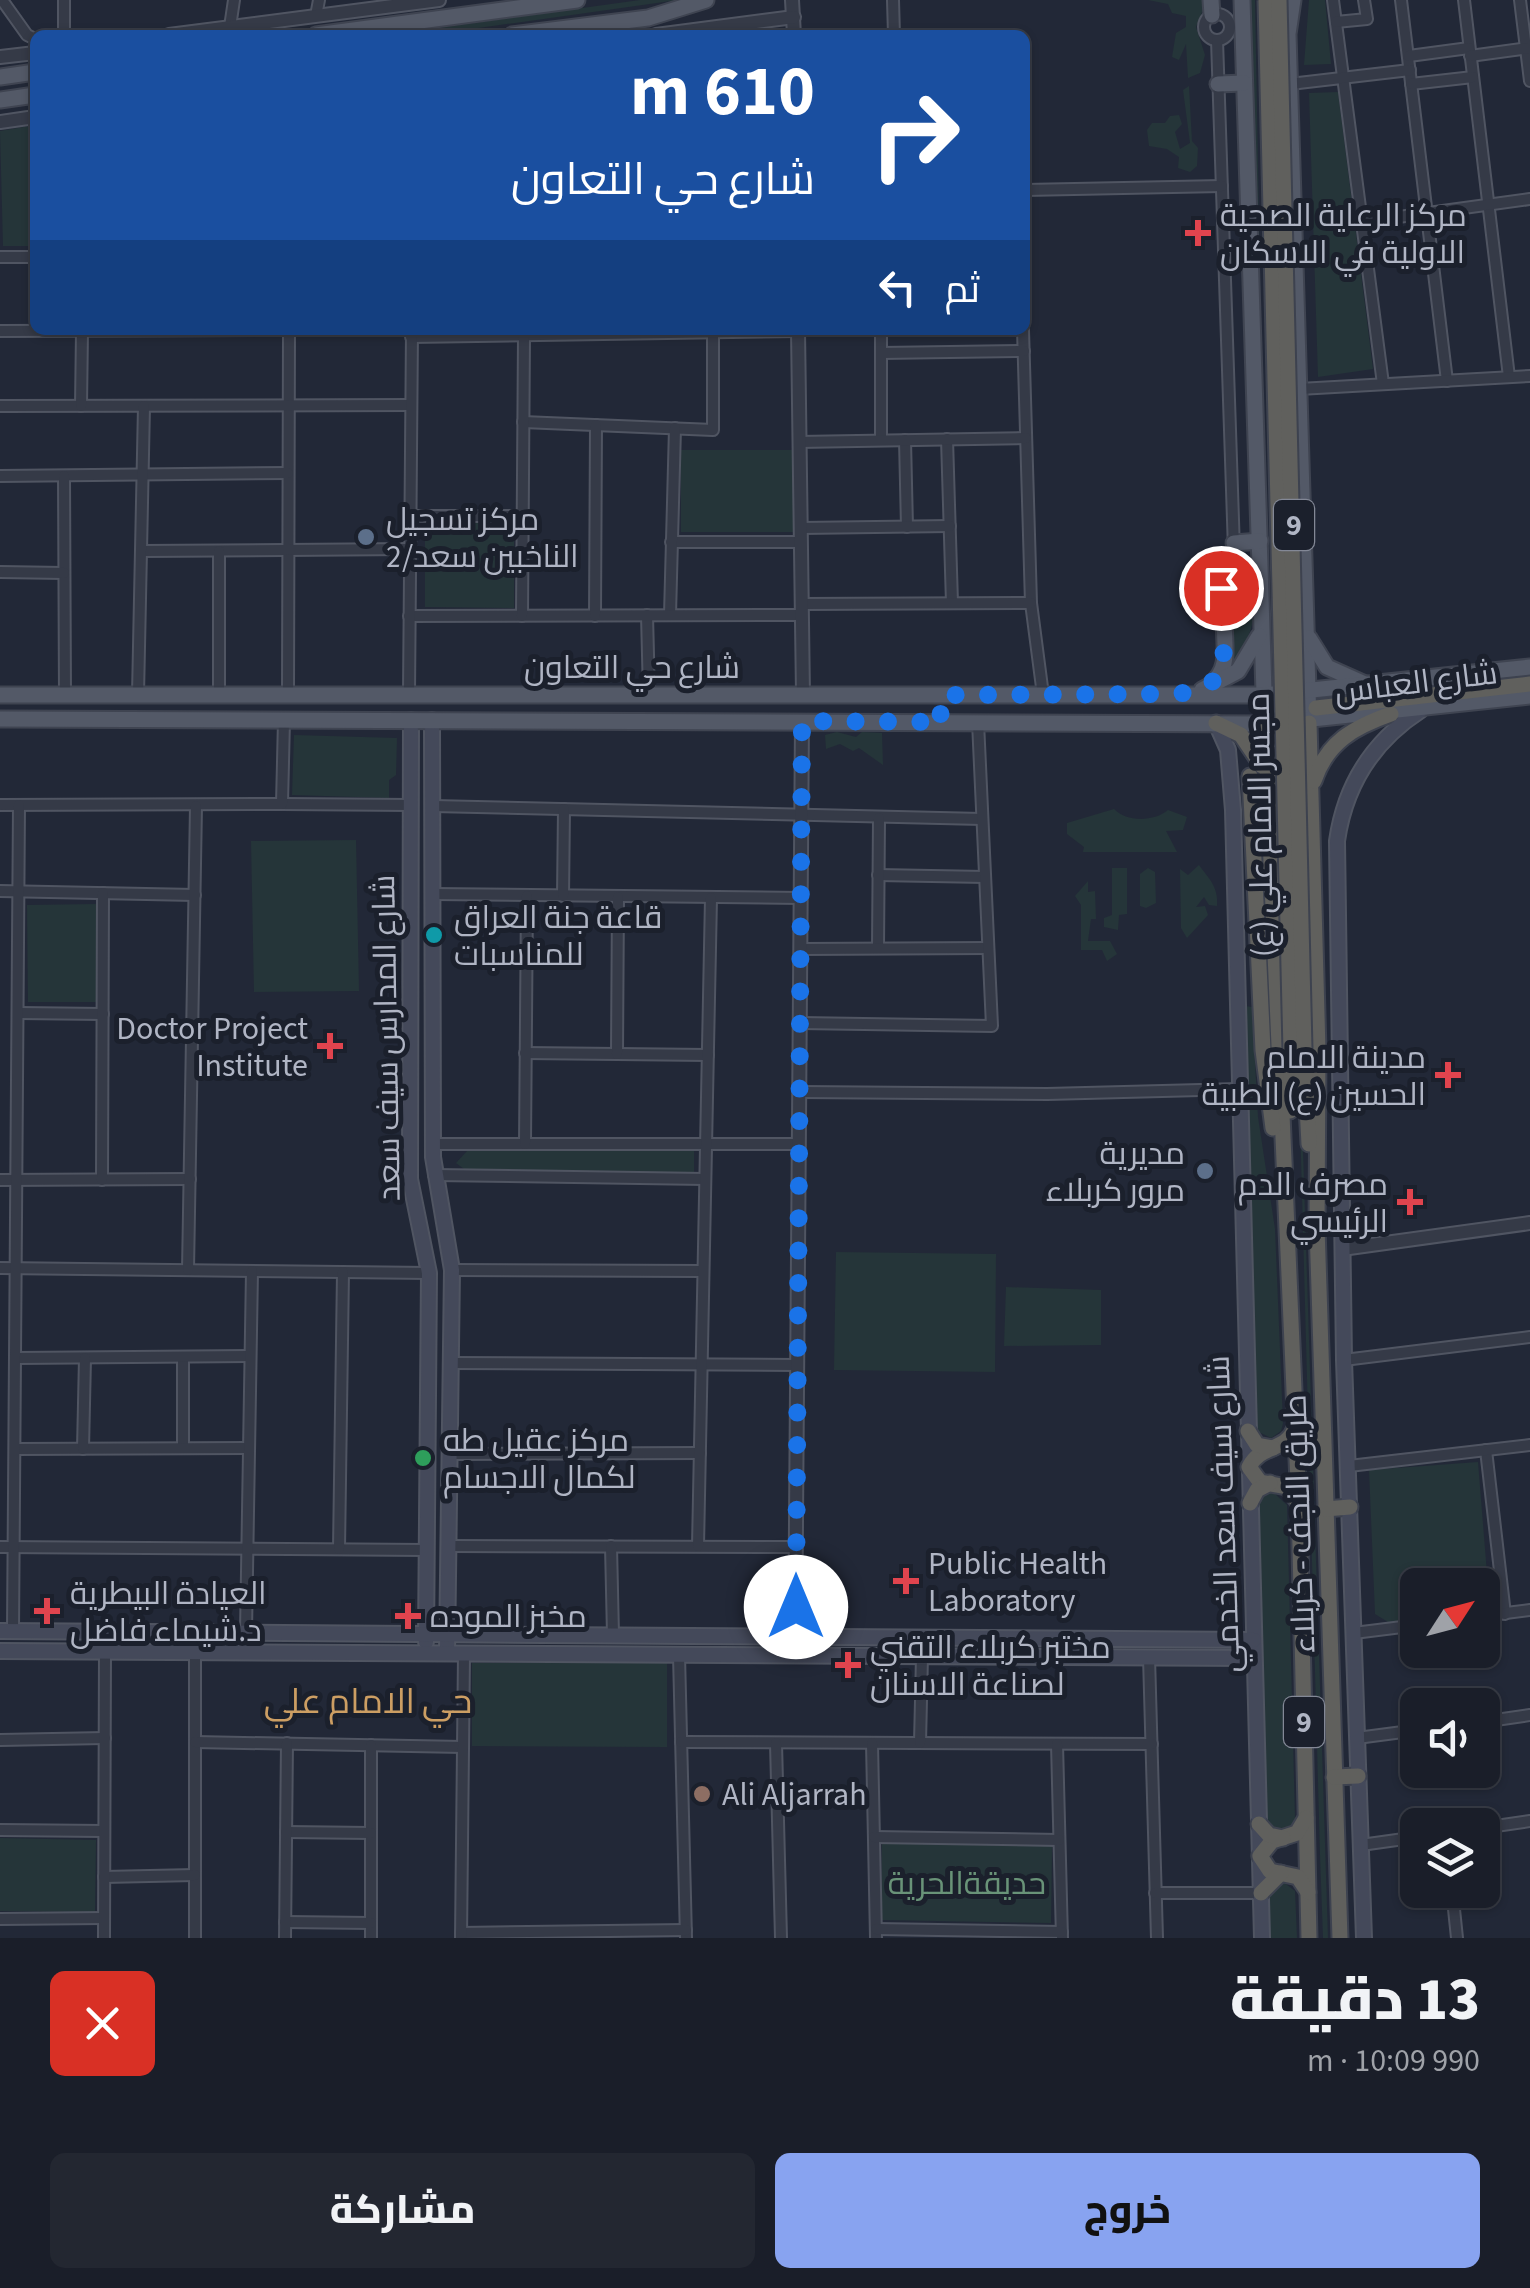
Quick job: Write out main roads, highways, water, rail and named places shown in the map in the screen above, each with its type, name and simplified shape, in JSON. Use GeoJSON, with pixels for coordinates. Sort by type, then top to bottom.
{"type":"FeatureCollection","features":[{"type":"Feature","properties":{"kind":"highway","name":"مجسر الامام علي (ع)"},"geometry":{"type":"LineString","coordinates":[[1266,0],[1297,1050],[1317,1228]]}},
{"type":"Feature","properties":{"kind":"highway","name":"مجسر الامام علي (ع)"},"geometry":{"type":"LineString","coordinates":[[1279,0],[1297,1050],[1288,1230]]}},
{"type":"Feature","properties":{"kind":"highway"},"geometry":{"type":"LineString","coordinates":[[1317,1228],[1311,708],[1530,684]]}},
{"type":"Feature","properties":{"kind":"highway"},"geometry":{"type":"LineString","coordinates":[[1312,800],[1319,768],[1338,741],[1355,728],[1391,714]]}},
{"type":"Feature","properties":{"kind":"highway"},"geometry":{"type":"LineString","coordinates":[[1216,723],[1248,742],[1259,758],[1266,785]]}},
{"type":"Feature","properties":{"kind":"highway"},"geometry":{"type":"LineString","coordinates":[[1265,724],[1288,1230]]}},
{"type":"Feature","properties":{"kind":"highway"},"geometry":{"type":"LineString","coordinates":[[1250,776],[1263,1050],[1270,1118],[1284,1165]]}},
{"type":"Feature","properties":{"kind":"highway"},"geometry":{"type":"LineString","coordinates":[[1268,830],[1312,827]]}},
{"type":"Feature","properties":{"kind":"highway","name":"طريق النجف - كربلاء"},"geometry":{"type":"LineString","coordinates":[[1317,1228],[1340,1938]]}},
{"type":"Feature","properties":{"kind":"highway","name":"9"},"geometry":{"type":"LineString","coordinates":[[1288,1230],[1299,1506],[1308,1938]]}},
{"type":"Feature","properties":{"kind":"highway"},"geometry":{"type":"LineString","coordinates":[[1296,1424],[1289,1440],[1258,1453],[1249,1467],[1256,1479],[1288,1487],[1299,1506]]}},
{"type":"Feature","properties":{"kind":"highway"},"geometry":{"type":"LineString","coordinates":[[1248,1431],[1257,1445],[1273,1448]]}},
{"type":"Feature","properties":{"kind":"highway"},"geometry":{"type":"LineString","coordinates":[[1250,1503],[1257,1490],[1270,1483]]}},
{"type":"Feature","properties":{"kind":"highway"},"geometry":{"type":"LineString","coordinates":[[1326,1509],[1350,1507]]}},
{"type":"Feature","properties":{"kind":"highway"},"geometry":{"type":"LineString","coordinates":[[1334,1777],[1358,1776]]}},
{"type":"Feature","properties":{"kind":"highway"},"geometry":{"type":"LineString","coordinates":[[1306,1816],[1297,1833],[1268,1843],[1260,1856],[1267,1869],[1298,1877],[1308,1892]]}},
{"type":"Feature","properties":{"kind":"highway"},"geometry":{"type":"LineString","coordinates":[[1259,1824],[1269,1834],[1283,1838]]}},
{"type":"Feature","properties":{"kind":"highway"},"geometry":{"type":"LineString","coordinates":[[1261,1893],[1281,1873]]}},
{"type":"Feature","properties":{"kind":"main road"},"geometry":{"type":"LineString","coordinates":[[342,30],[459,8],[577,0]]}},
{"type":"Feature","properties":{"kind":"main road"},"geometry":{"type":"LineString","coordinates":[[553,30],[636,20],[706,0]]}},
{"type":"Feature","properties":{"kind":"main road"},"geometry":{"type":"LineString","coordinates":[[1242,0],[1265,724]]}},
{"type":"Feature","properties":{"kind":"main road"},"geometry":{"type":"LineString","coordinates":[[1293,0],[1288,34],[1311,708]]}},
{"type":"Feature","properties":{"kind":"main road"},"geometry":{"type":"LineString","coordinates":[[0,77],[30,73]]}},
{"type":"Feature","properties":{"kind":"main road"},"geometry":{"type":"LineString","coordinates":[[1218,84],[1244,83]]}},
{"type":"Feature","properties":{"kind":"main road"},"geometry":{"type":"LineString","coordinates":[[0,100],[30,96]]}},
{"type":"Feature","properties":{"kind":"main road"},"geometry":{"type":"LineString","coordinates":[[1254,334],[1265,344],[1280,347],[1297,333]]}},
{"type":"Feature","properties":{"kind":"main road"},"geometry":{"type":"LineString","coordinates":[[1255,372],[1272,360],[1287,362],[1298,370]]}},
{"type":"Feature","properties":{"kind":"main road"},"geometry":{"type":"LineString","coordinates":[[1234,543],[1260,541]]}},
{"type":"Feature","properties":{"kind":"main road"},"geometry":{"type":"LineString","coordinates":[[1204,689],[1224,668],[1224,615],[1228,604]]}},
{"type":"Feature","properties":{"kind":"main road"},"geometry":{"type":"LineString","coordinates":[[1178,694],[1204,689],[1229,678],[1245,663],[1262,623]]}},
{"type":"Feature","properties":{"kind":"main road"},"geometry":{"type":"LineString","coordinates":[[1306,625],[1317,655],[1334,672],[1355,682],[1384,686]]}},
{"type":"Feature","properties":{"kind":"main road","name":"شارع العباس"},"geometry":{"type":"LineString","coordinates":[[1311,708],[1384,686],[1530,667]]}},
{"type":"Feature","properties":{"kind":"main road"},"geometry":{"type":"LineString","coordinates":[[908,694],[915,708],[910,722]]}},
{"type":"Feature","properties":{"kind":"main road","name":"شارع حي التعاون"},"geometry":{"type":"LineString","coordinates":[[0,695],[1264,694],[1311,708]]}},
{"type":"Feature","properties":{"kind":"main road"},"geometry":{"type":"LineString","coordinates":[[334,695],[340,707],[335,720]]}},
{"type":"Feature","properties":{"kind":"main road"},"geometry":{"type":"LineString","coordinates":[[363,720],[359,707],[366,695]]}},
{"type":"Feature","properties":{"kind":"main road"},"geometry":{"type":"LineString","coordinates":[[944,695],[938,708],[944,722]]}},
{"type":"Feature","properties":{"kind":"main road","name":"شارع العباس"},"geometry":{"type":"LineString","coordinates":[[1311,708],[1391,714],[1530,696]]}},
{"type":"Feature","properties":{"kind":"main road","name":"شارع حي التعاون"},"geometry":{"type":"LineString","coordinates":[[0,719],[1265,724],[1311,708]]}},
{"type":"Feature","properties":{"kind":"main road"},"geometry":{"type":"LineString","coordinates":[[1364,1938],[1344,1360],[1339,828],[1349,793],[1367,760],[1391,732],[1420,710]]}},
{"type":"Feature","properties":{"kind":"main road","name":"شارع المدارس سيف سعد"},"geometry":{"type":"LineString","coordinates":[[412,720],[410,1179],[429,1273],[426,1653]]}},
{"type":"Feature","properties":{"kind":"main road","name":"شارع المدارس سيف سعد"},"geometry":{"type":"LineString","coordinates":[[432,720],[434,1175],[452,1270],[448,1654]]}},
{"type":"Feature","properties":{"kind":"main road","name":"شارع سيف سعد الخدمي"},"geometry":{"type":"LineString","coordinates":[[1216,723],[1230,758],[1262,1938]]}},
{"type":"Feature","properties":{"kind":"main road"},"geometry":{"type":"LineString","coordinates":[[411,935],[424,941],[433,937]]}},
{"type":"Feature","properties":{"kind":"main road"},"geometry":{"type":"LineString","coordinates":[[411,962],[424,956],[433,962]]}},
{"type":"Feature","properties":{"kind":"main road"},"geometry":{"type":"LineString","coordinates":[[427,1500],[436,1506],[449,1502]]}},
{"type":"Feature","properties":{"kind":"main road"},"geometry":{"type":"LineString","coordinates":[[427,1521],[441,1518],[449,1524]]}},
{"type":"Feature","properties":{"kind":"main road"},"geometry":{"type":"LineString","coordinates":[[7,1630],[1254,1640]]}},
{"type":"Feature","properties":{"kind":"main road"},"geometry":{"type":"LineString","coordinates":[[58,1651],[60,1631]]}},
{"type":"Feature","properties":{"kind":"main road"},"geometry":{"type":"LineString","coordinates":[[81,1631],[78,1642],[83,1651]]}},
{"type":"Feature","properties":{"kind":"main road"},"geometry":{"type":"LineString","coordinates":[[0,1651],[1254,1658]]}},
{"type":"Feature","properties":{"kind":"place","name":"مركز الرعاية الصحية الاولية في الاسكان"},"geometry":{"type":"Point","coordinates":[1198,233]}},
{"type":"Feature","properties":{"kind":"place","name":"مركز تسجيل الناخبين سعد/2"},"geometry":{"type":"Point","coordinates":[366,537]}},
{"type":"Feature","properties":{"kind":"place","name":"قاعة جنة العراق للمناسبات"},"geometry":{"type":"Point","coordinates":[434,935]}},
{"type":"Feature","properties":{"kind":"place","name":"Doctor Project Institute"},"geometry":{"type":"Point","coordinates":[330,1046]}},
{"type":"Feature","properties":{"kind":"place","name":"مدينة الامام الحسين (ع) الطبية"},"geometry":{"type":"Point","coordinates":[1448,1075]}},
{"type":"Feature","properties":{"kind":"place","name":"مديرية مرور كربلاء"},"geometry":{"type":"Point","coordinates":[1205,1171]}},
{"type":"Feature","properties":{"kind":"place","name":"مصرف الدم الرئيسي"},"geometry":{"type":"Point","coordinates":[1410,1202]}},
{"type":"Feature","properties":{"kind":"place","name":"مركز عقيل طه لكمال الاجسام"},"geometry":{"type":"Point","coordinates":[423,1458]}},
{"type":"Feature","properties":{"kind":"place","name":"Public Health Laboratory"},"geometry":{"type":"Point","coordinates":[906,1581]}},
{"type":"Feature","properties":{"kind":"place","name":"العيادة البيطرية د.شيماء فاضل"},"geometry":{"type":"Point","coordinates":[47,1611]}},
{"type":"Feature","properties":{"kind":"place","name":"مخبز الموده"},"geometry":{"type":"Point","coordinates":[408,1616]}},
{"type":"Feature","properties":{"kind":"place","name":"مختبر كربلاء التقني لصناعة الاسنان"},"geometry":{"type":"Point","coordinates":[848,1665]}},
{"type":"Feature","properties":{"kind":"place","name":"Ali Aljarrah"},"geometry":{"type":"Point","coordinates":[702,1794]}},
{"type":"Feature","properties":{"kind":"district","name":"حي الامام علي"},"geometry":{"type":"Point","coordinates":[368,1701]}},
{"type":"Feature","properties":{"kind":"park label","name":"حديقةالحرية"},"geometry":{"type":"Point","coordinates":[967,1883]}}]}
